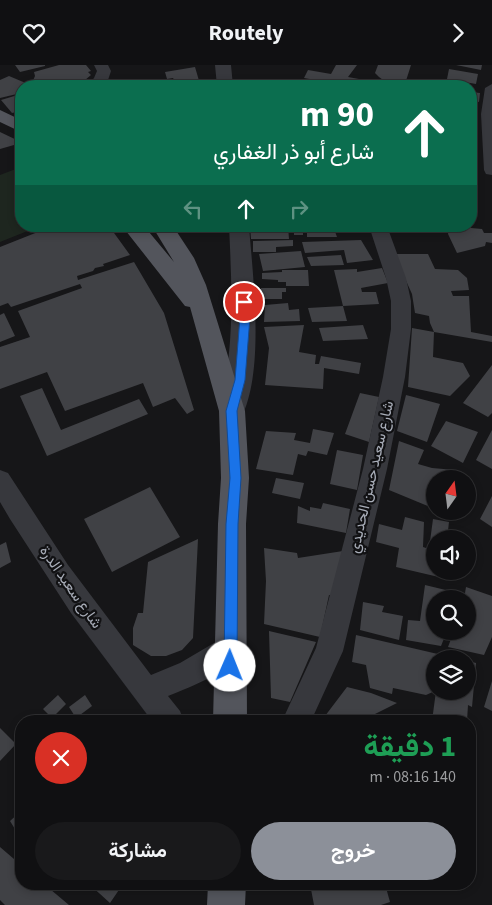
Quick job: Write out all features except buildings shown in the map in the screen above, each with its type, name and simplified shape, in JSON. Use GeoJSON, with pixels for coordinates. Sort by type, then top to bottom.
{"type":"FeatureCollection","features":[{"type":"Feature","properties":{"kind":"main road"},"geometry":{"type":"LineString","coordinates":[[0,110],[15,116]]}},
{"type":"Feature","properties":{"kind":"main road"},"geometry":{"type":"LineString","coordinates":[[0,115],[15,124]]}},
{"type":"Feature","properties":{"kind":"main road"},"geometry":{"type":"LineString","coordinates":[[137,232],[163,266],[201,309]]}},
{"type":"Feature","properties":{"kind":"main road"},"geometry":{"type":"LineString","coordinates":[[166,232],[183,258],[195,285],[232,411],[235,478],[232,524],[230,715]]}},
{"type":"Feature","properties":{"kind":"main road"},"geometry":{"type":"LineString","coordinates":[[226,905],[227,890]]}},
{"type":"Feature","properties":{"kind":"street"},"geometry":{"type":"LineString","coordinates":[[101,65],[104,71],[101,80]]}},
{"type":"Feature","properties":{"kind":"street"},"geometry":{"type":"LineString","coordinates":[[223,65],[224,80]]}},
{"type":"Feature","properties":{"kind":"street"},"geometry":{"type":"LineString","coordinates":[[492,87],[492,170]]}},
{"type":"Feature","properties":{"kind":"street"},"geometry":{"type":"LineString","coordinates":[[232,411],[240,380],[245,317],[239,232]]}},
{"type":"Feature","properties":{"kind":"street","name":"شارع سعيد حسن الحديدي"},"geometry":{"type":"LineString","coordinates":[[299,715],[329,651],[375,469],[394,377],[401,329],[401,301],[396,278],[380,232]]}},
{"type":"Feature","properties":{"kind":"street","name":"شارع سعيد الدرة"},"geometry":{"type":"LineString","coordinates":[[0,481],[69,587],[145,691],[165,715]]}},
{"type":"Feature","properties":{"kind":"street"},"geometry":{"type":"LineString","coordinates":[[145,691],[188,674],[231,647]]}},
{"type":"Feature","properties":{"kind":"shaded area"},"geometry":{"type":"Polygon","coordinates":[[[15,169],[15,232],[25,232],[0,242],[0,175],[15,169]]]}},
{"type":"Feature","properties":{"kind":"route"},"geometry":{"type":"LineString","coordinates":[[230,666],[232,524],[235,478],[232,411],[240,380],[245,317],[244,302]]}}]}
